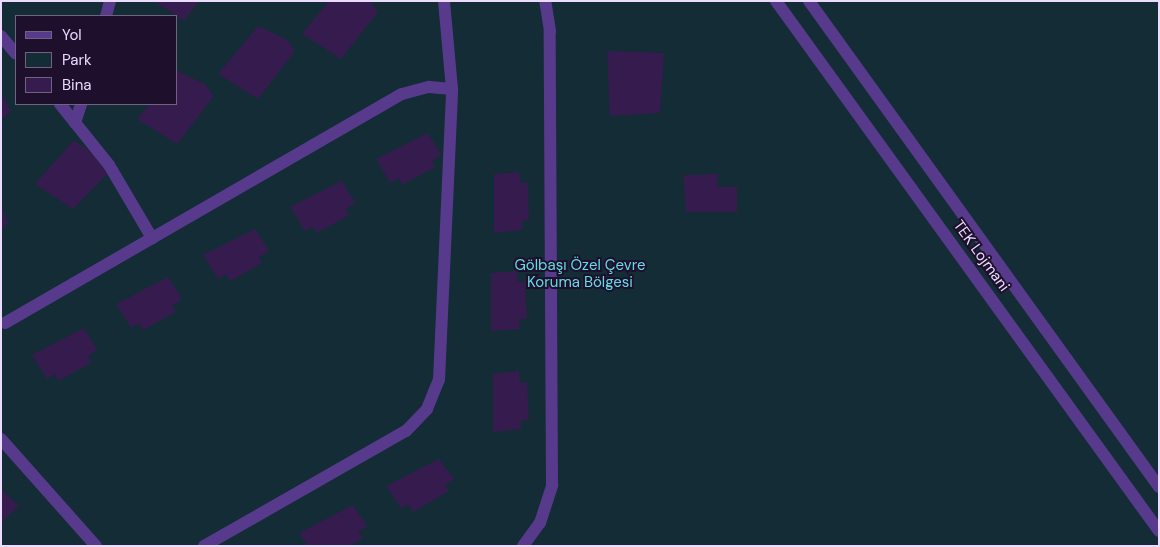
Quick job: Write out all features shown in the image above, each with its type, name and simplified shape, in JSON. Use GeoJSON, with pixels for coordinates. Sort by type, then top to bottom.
{"type":"FeatureCollection","features":[{"type":"Feature","properties":{"kind":"street"},"geometry":{"type":"LineString","coordinates":[[106,15],[110,1]]}},
{"type":"Feature","properties":{"kind":"street"},"geometry":{"type":"LineString","coordinates":[[204,546],[406,432],[427,409],[438,380],[452,88],[444,1]]}},
{"type":"Feature","properties":{"kind":"street"},"geometry":{"type":"LineString","coordinates":[[523,546],[540,523],[552,485],[550,31],[546,1]]}},
{"type":"Feature","properties":{"kind":"street","name":"TEK Lojmani"},"geometry":{"type":"LineString","coordinates":[[776,1],[1159,531]]}},
{"type":"Feature","properties":{"kind":"street","name":"TEK Lojmani"},"geometry":{"type":"LineString","coordinates":[[809,1],[1159,487]]}},
{"type":"Feature","properties":{"kind":"street"},"geometry":{"type":"LineString","coordinates":[[1,36],[15,53]]}},
{"type":"Feature","properties":{"kind":"street"},"geometry":{"type":"LineString","coordinates":[[5,322],[402,94],[429,87],[452,88]]}},
{"type":"Feature","properties":{"kind":"street"},"geometry":{"type":"LineString","coordinates":[[61,105],[109,164],[152,238]]}},
{"type":"Feature","properties":{"kind":"street"},"geometry":{"type":"LineString","coordinates":[[76,123],[81,105]]}},
{"type":"Feature","properties":{"kind":"street"},"geometry":{"type":"LineString","coordinates":[[1,439],[96,546]]}},
{"type":"Feature","properties":{"kind":"green space","name":"Gölbaşı Özel Çevre Koruma Bölgesi"},"geometry":{"type":"Polygon","coordinates":[[[1,1],[1159,1],[1159,546],[1,546],[1,1]]]}},
{"type":"Feature","properties":{"kind":"building"},"geometry":{"type":"Polygon","coordinates":[[[154,1],[199,1],[184,21],[178,15],[175,15],[154,1]]]}},
{"type":"Feature","properties":{"kind":"building"},"geometry":{"type":"Polygon","coordinates":[[[329,1],[370,1],[378,12],[341,59],[302,34],[329,1]]]}},
{"type":"Feature","properties":{"kind":"building"},"geometry":{"type":"Polygon","coordinates":[[[258,26],[286,39],[295,51],[258,99],[218,74],[258,26]]]}},
{"type":"Feature","properties":{"kind":"building"},"geometry":{"type":"Polygon","coordinates":[[[607,51],[664,53],[660,113],[610,116],[607,51]]]}},
{"type":"Feature","properties":{"kind":"building"},"geometry":{"type":"Polygon","coordinates":[[[178,71],[205,84],[214,96],[177,144],[137,119],[149,105],[178,105],[178,71]]]}},
{"type":"Feature","properties":{"kind":"building"},"geometry":{"type":"Polygon","coordinates":[[[1,94],[11,111],[1,120],[1,94]]]}},
{"type":"Feature","properties":{"kind":"building"},"geometry":{"type":"Polygon","coordinates":[[[428,133],[441,155],[432,161],[435,167],[402,185],[399,178],[390,183],[376,159],[428,133]]]}},
{"type":"Feature","properties":{"kind":"building"},"geometry":{"type":"Polygon","coordinates":[[[74,140],[100,159],[107,174],[73,209],[35,184],[74,140]]]}},
{"type":"Feature","properties":{"kind":"building"},"geometry":{"type":"Polygon","coordinates":[[[519,172],[521,183],[528,183],[529,220],[522,221],[522,230],[494,233],[494,174],[519,172]]]}},
{"type":"Feature","properties":{"kind":"building"},"geometry":{"type":"Polygon","coordinates":[[[718,174],[717,187],[737,187],[737,212],[686,212],[683,175],[718,174]]]}},
{"type":"Feature","properties":{"kind":"building"},"geometry":{"type":"Polygon","coordinates":[[[342,181],[355,203],[346,209],[349,215],[317,233],[313,227],[305,231],[290,207],[342,181]]]}},
{"type":"Feature","properties":{"kind":"building"},"geometry":{"type":"Polygon","coordinates":[[[1,207],[8,223],[1,230],[1,207]]]}},
{"type":"Feature","properties":{"kind":"building"},"geometry":{"type":"Polygon","coordinates":[[[255,229],[269,251],[259,257],[262,263],[230,281],[226,274],[218,279],[203,255],[255,229]]]}},
{"type":"Feature","properties":{"kind":"building"},"geometry":{"type":"Polygon","coordinates":[[[517,271],[518,282],[525,282],[527,319],[519,319],[520,329],[491,331],[491,273],[517,271]]]}},
{"type":"Feature","properties":{"kind":"building"},"geometry":{"type":"Polygon","coordinates":[[[168,277],[182,299],[172,306],[176,312],[143,330],[139,323],[131,328],[116,304],[168,277]]]}},
{"type":"Feature","properties":{"kind":"building"},"geometry":{"type":"Polygon","coordinates":[[[84,328],[97,350],[88,356],[91,363],[58,381],[55,374],[47,379],[32,355],[84,328]]]}},
{"type":"Feature","properties":{"kind":"building"},"geometry":{"type":"Polygon","coordinates":[[[519,371],[520,383],[527,382],[529,420],[521,420],[521,429],[493,432],[493,374],[519,371]]]}},
{"type":"Feature","properties":{"kind":"building"},"geometry":{"type":"Polygon","coordinates":[[[439,459],[454,479],[445,485],[449,491],[413,512],[409,504],[401,508],[386,486],[439,459]]]}},
{"type":"Feature","properties":{"kind":"building"},"geometry":{"type":"Polygon","coordinates":[[[1,489],[19,506],[1,523],[1,489]]]}},
{"type":"Feature","properties":{"kind":"building"},"geometry":{"type":"Polygon","coordinates":[[[353,505],[367,526],[358,532],[363,538],[349,546],[308,546],[299,533],[353,505]]]}}]}
